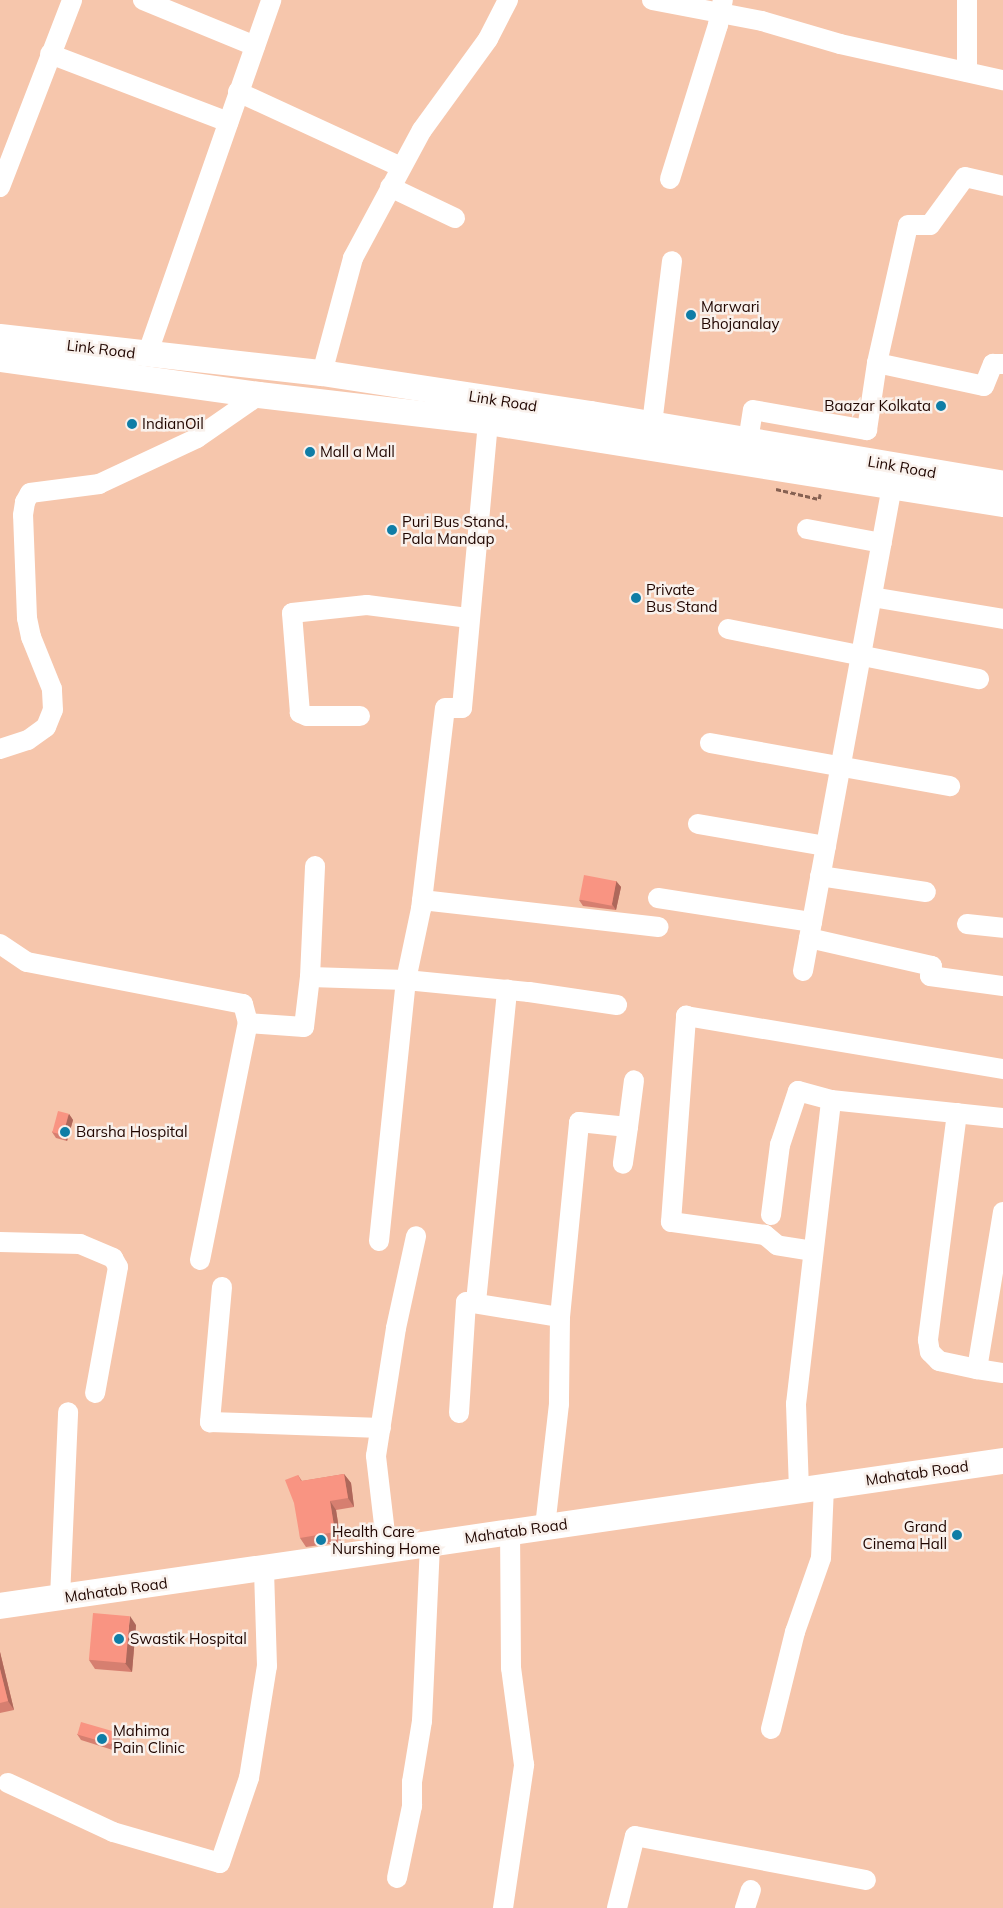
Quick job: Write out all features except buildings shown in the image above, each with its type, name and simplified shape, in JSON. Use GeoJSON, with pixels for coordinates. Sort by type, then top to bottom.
{"type":"FeatureCollection","features":[{"type":"Feature","properties":{"kind":"main road","name":"Link Road"},"geometry":{"type":"LineString","coordinates":[[0,337],[147,355],[322,373],[652,424],[1003,484]]}},
{"type":"Feature","properties":{"kind":"main road","name":"Link Road"},"geometry":{"type":"LineString","coordinates":[[0,359],[259,396],[488,422],[1003,504]]}},
{"type":"Feature","properties":{"kind":"main road","name":"Mahatab Road"},"geometry":{"type":"LineString","coordinates":[[0,1606],[1003,1461]]}},
{"type":"Feature","properties":{"kind":"street"},"geometry":{"type":"LineString","coordinates":[[0,187],[72,0]]}},
{"type":"Feature","properties":{"kind":"street"},"geometry":{"type":"LineString","coordinates":[[142,0],[255,46]]}},
{"type":"Feature","properties":{"kind":"street"},"geometry":{"type":"LineString","coordinates":[[147,355],[271,0]]}},
{"type":"Feature","properties":{"kind":"street"},"geometry":{"type":"LineString","coordinates":[[322,373],[353,258],[422,130],[488,39],[508,0]]}},
{"type":"Feature","properties":{"kind":"street"},"geometry":{"type":"LineString","coordinates":[[652,0],[722,6],[1003,80]]}},
{"type":"Feature","properties":{"kind":"street"},"geometry":{"type":"LineString","coordinates":[[967,0],[967,72]]}},
{"type":"Feature","properties":{"kind":"street"},"geometry":{"type":"LineString","coordinates":[[670,179],[722,6]]}},
{"type":"Feature","properties":{"kind":"street"},"geometry":{"type":"LineString","coordinates":[[50,54],[228,122]]}},
{"type":"Feature","properties":{"kind":"street"},"geometry":{"type":"LineString","coordinates":[[238,92],[401,167]]}},
{"type":"Feature","properties":{"kind":"street"},"geometry":{"type":"LineString","coordinates":[[748,441],[753,410],[867,430],[877,363],[908,225],[930,225],[966,178],[1003,186]]}},
{"type":"Feature","properties":{"kind":"street"},"geometry":{"type":"LineString","coordinates":[[390,187],[455,218]]}},
{"type":"Feature","properties":{"kind":"street"},"geometry":{"type":"LineString","coordinates":[[652,424],[672,261]]}},
{"type":"Feature","properties":{"kind":"street"},"geometry":{"type":"LineString","coordinates":[[877,363],[984,386],[994,364],[1003,364]]}},
{"type":"Feature","properties":{"kind":"street"},"geometry":{"type":"LineString","coordinates":[[0,749],[28,740],[46,727],[53,710],[52,689],[31,637],[27,618],[23,515],[25,502],[30,493],[99,484],[196,438],[259,396]]}},
{"type":"Feature","properties":{"kind":"street"},"geometry":{"type":"LineString","coordinates":[[379,1240],[406,980],[422,900],[445,708],[462,708],[488,422]]}},
{"type":"Feature","properties":{"kind":"street"},"geometry":{"type":"LineString","coordinates":[[803,971],[892,486]]}},
{"type":"Feature","properties":{"kind":"street"},"geometry":{"type":"LineString","coordinates":[[807,529],[882,543]]}},
{"type":"Feature","properties":{"kind":"street"},"geometry":{"type":"LineString","coordinates":[[872,597],[1003,619]]}},
{"type":"Feature","properties":{"kind":"street"},"geometry":{"type":"LineString","coordinates":[[360,716],[306,716],[300,713],[292,613],[367,605],[469,618]]}},
{"type":"Feature","properties":{"kind":"street"},"geometry":{"type":"LineString","coordinates":[[728,629],[979,679]]}},
{"type":"Feature","properties":{"kind":"street"},"geometry":{"type":"LineString","coordinates":[[710,743],[950,786]]}},
{"type":"Feature","properties":{"kind":"street"},"geometry":{"type":"LineString","coordinates":[[698,824],[826,846]]}},
{"type":"Feature","properties":{"kind":"street"},"geometry":{"type":"LineString","coordinates":[[248,1023],[304,1027],[310,977],[315,866]]}},
{"type":"Feature","properties":{"kind":"street"},"geometry":{"type":"LineString","coordinates":[[820,876],[926,892]]}},
{"type":"Feature","properties":{"kind":"street"},"geometry":{"type":"LineString","coordinates":[[658,898],[810,930],[932,966],[930,976],[1003,986]]}},
{"type":"Feature","properties":{"kind":"street"},"geometry":{"type":"LineString","coordinates":[[422,900],[658,927]]}},
{"type":"Feature","properties":{"kind":"street"},"geometry":{"type":"LineString","coordinates":[[967,924],[1003,928]]}},
{"type":"Feature","properties":{"kind":"street"},"geometry":{"type":"LineString","coordinates":[[0,944],[27,962],[243,1004],[248,1023],[200,1260]]}},
{"type":"Feature","properties":{"kind":"street"},"geometry":{"type":"LineString","coordinates":[[310,977],[406,980],[507,990],[617,1006]]}},
{"type":"Feature","properties":{"kind":"street"},"geometry":{"type":"LineString","coordinates":[[476,1302],[507,990]]}},
{"type":"Feature","properties":{"kind":"street"},"geometry":{"type":"LineString","coordinates":[[813,1251],[778,1244],[765,1235],[671,1222],[686,1016],[1003,1069]]}},
{"type":"Feature","properties":{"kind":"street"},"geometry":{"type":"LineString","coordinates":[[623,1164],[634,1080]]}},
{"type":"Feature","properties":{"kind":"street"},"geometry":{"type":"LineString","coordinates":[[770,1215],[780,1146],[798,1091],[831,1100],[1003,1118]]}},
{"type":"Feature","properties":{"kind":"street"},"geometry":{"type":"LineString","coordinates":[[799,1490],[796,1404],[831,1100]]}},
{"type":"Feature","properties":{"kind":"street"},"geometry":{"type":"LineString","coordinates":[[957,1113],[928,1340],[930,1352],[939,1361],[1003,1373]]}},
{"type":"Feature","properties":{"kind":"street"},"geometry":{"type":"LineString","coordinates":[[545,1527],[559,1404],[560,1317],[579,1122],[628,1127]]}},
{"type":"Feature","properties":{"kind":"street"},"geometry":{"type":"LineString","coordinates":[[977,1369],[1003,1212]]}},
{"type":"Feature","properties":{"kind":"street"},"geometry":{"type":"LineString","coordinates":[[388,1550],[376,1456],[396,1328],[416,1236]]}},
{"type":"Feature","properties":{"kind":"street"},"geometry":{"type":"LineString","coordinates":[[0,1242],[80,1244],[114,1258],[118,1267],[95,1393]]}},
{"type":"Feature","properties":{"kind":"street"},"geometry":{"type":"LineString","coordinates":[[222,1287],[210,1422],[381,1428]]}},
{"type":"Feature","properties":{"kind":"street"},"geometry":{"type":"LineString","coordinates":[[459,1413],[466,1302],[476,1302],[560,1317]]}},
{"type":"Feature","properties":{"kind":"street"},"geometry":{"type":"LineString","coordinates":[[60,1598],[68,1412]]}},
{"type":"Feature","properties":{"kind":"street"},"geometry":{"type":"LineString","coordinates":[[772,1729],[795,1632],[821,1558],[824,1487]]}},
{"type":"Feature","properties":{"kind":"street"},"geometry":{"type":"LineString","coordinates":[[503,1908],[524,1765],[511,1668],[510,1532]]}},
{"type":"Feature","properties":{"kind":"street"},"geometry":{"type":"LineString","coordinates":[[398,1878],[412,1806],[412,1782],[422,1721],[430,1544]]}},
{"type":"Feature","properties":{"kind":"street"},"geometry":{"type":"LineString","coordinates":[[8,1784],[114,1832],[220,1863],[249,1778],[267,1666],[264,1568]]}},
{"type":"Feature","properties":{"kind":"street"},"geometry":{"type":"LineString","coordinates":[[616,1908],[634,1836],[866,1880]]}},
{"type":"Feature","properties":{"kind":"path"},"geometry":{"type":"LineString","coordinates":[[805,497],[819,499]]}},
{"type":"Feature","properties":{"kind":"place","name":"Marwari Bhojanalay"},"geometry":{"type":"Point","coordinates":[691,315]}},
{"type":"Feature","properties":{"kind":"place","name":"Baazar Kolkata"},"geometry":{"type":"Point","coordinates":[941,406]}},
{"type":"Feature","properties":{"kind":"place","name":"IndianOil"},"geometry":{"type":"Point","coordinates":[132,424]}},
{"type":"Feature","properties":{"kind":"place","name":"Mall a Mall"},"geometry":{"type":"Point","coordinates":[310,452]}},
{"type":"Feature","properties":{"kind":"place","name":"Puri Bus Stand, Pala Mandap"},"geometry":{"type":"Point","coordinates":[392,530]}},
{"type":"Feature","properties":{"kind":"place","name":"Private Bus Stand"},"geometry":{"type":"Point","coordinates":[636,598]}},
{"type":"Feature","properties":{"kind":"place","name":"Barsha Hospital"},"geometry":{"type":"Point","coordinates":[65,1132]}},
{"type":"Feature","properties":{"kind":"place","name":"Grand Cinema Hall"},"geometry":{"type":"Point","coordinates":[957,1535]}},
{"type":"Feature","properties":{"kind":"place","name":"Health Care Nurshing Home"},"geometry":{"type":"Point","coordinates":[321,1540]}},
{"type":"Feature","properties":{"kind":"place","name":"Swastik Hospital"},"geometry":{"type":"Point","coordinates":[119,1639]}},
{"type":"Feature","properties":{"kind":"place","name":"Mahima Pain Clinic"},"geometry":{"type":"Point","coordinates":[102,1739]}}]}
